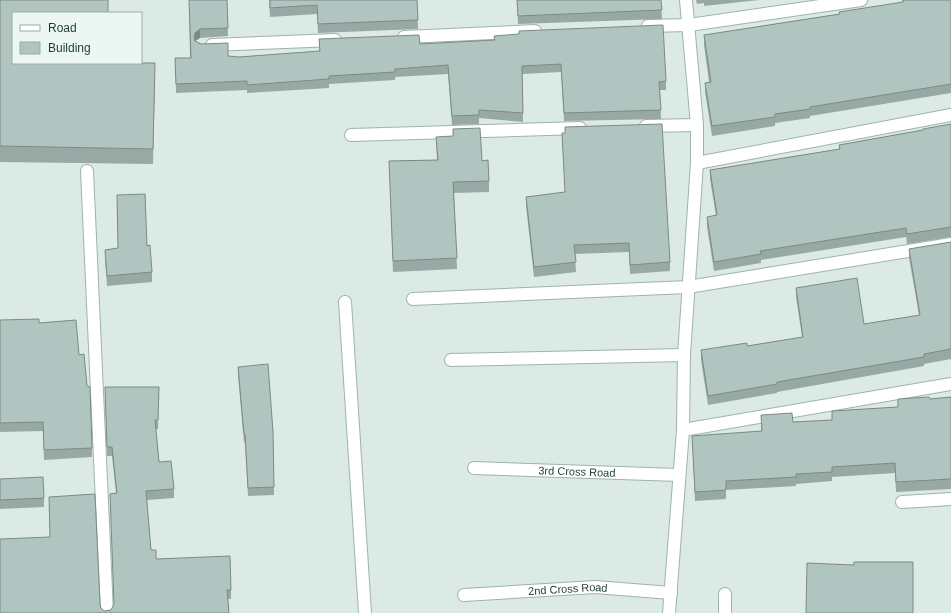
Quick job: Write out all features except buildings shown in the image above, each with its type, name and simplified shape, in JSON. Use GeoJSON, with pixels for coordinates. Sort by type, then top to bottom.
{"type":"FeatureCollection","features":[{"type":"Feature","properties":{"kind":"street"},"geometry":{"type":"LineString","coordinates":[[669,613],[683,430],[684,355],[697,163],[697,125],[686,0]]}},
{"type":"Feature","properties":{"kind":"street"},"geometry":{"type":"LineString","coordinates":[[633,27],[689,25],[861,0]]}},
{"type":"Feature","properties":{"kind":"street"},"geometry":{"type":"LineString","coordinates":[[395,37],[546,31]]}},
{"type":"Feature","properties":{"kind":"street"},"geometry":{"type":"LineString","coordinates":[[201,45],[347,39]]}},
{"type":"Feature","properties":{"kind":"street"},"geometry":{"type":"LineString","coordinates":[[697,163],[951,115]]}},
{"type":"Feature","properties":{"kind":"street"},"geometry":{"type":"LineString","coordinates":[[634,126],[697,125]]}},
{"type":"Feature","properties":{"kind":"street"},"geometry":{"type":"LineString","coordinates":[[351,135],[595,128]]}},
{"type":"Feature","properties":{"kind":"street"},"geometry":{"type":"LineString","coordinates":[[87,171],[107,613]]}},
{"type":"Feature","properties":{"kind":"street"},"geometry":{"type":"LineString","coordinates":[[413,299],[688,288],[951,244]]}},
{"type":"Feature","properties":{"kind":"street"},"geometry":{"type":"LineString","coordinates":[[345,302],[365,613]]}},
{"type":"Feature","properties":{"kind":"street"},"geometry":{"type":"LineString","coordinates":[[451,360],[684,355]]}},
{"type":"Feature","properties":{"kind":"street"},"geometry":{"type":"LineString","coordinates":[[683,430],[951,384]]}},
{"type":"Feature","properties":{"kind":"street","name":"3rd Cross Road"},"geometry":{"type":"LineString","coordinates":[[474,468],[679,474]]}},
{"type":"Feature","properties":{"kind":"street"},"geometry":{"type":"LineString","coordinates":[[902,502],[951,499]]}},
{"type":"Feature","properties":{"kind":"street","name":"2nd Cross Road"},"geometry":{"type":"LineString","coordinates":[[464,595],[596,587],[671,593]]}},
{"type":"Feature","properties":{"kind":"street"},"geometry":{"type":"LineString","coordinates":[[724,613],[725,594]]}}]}
